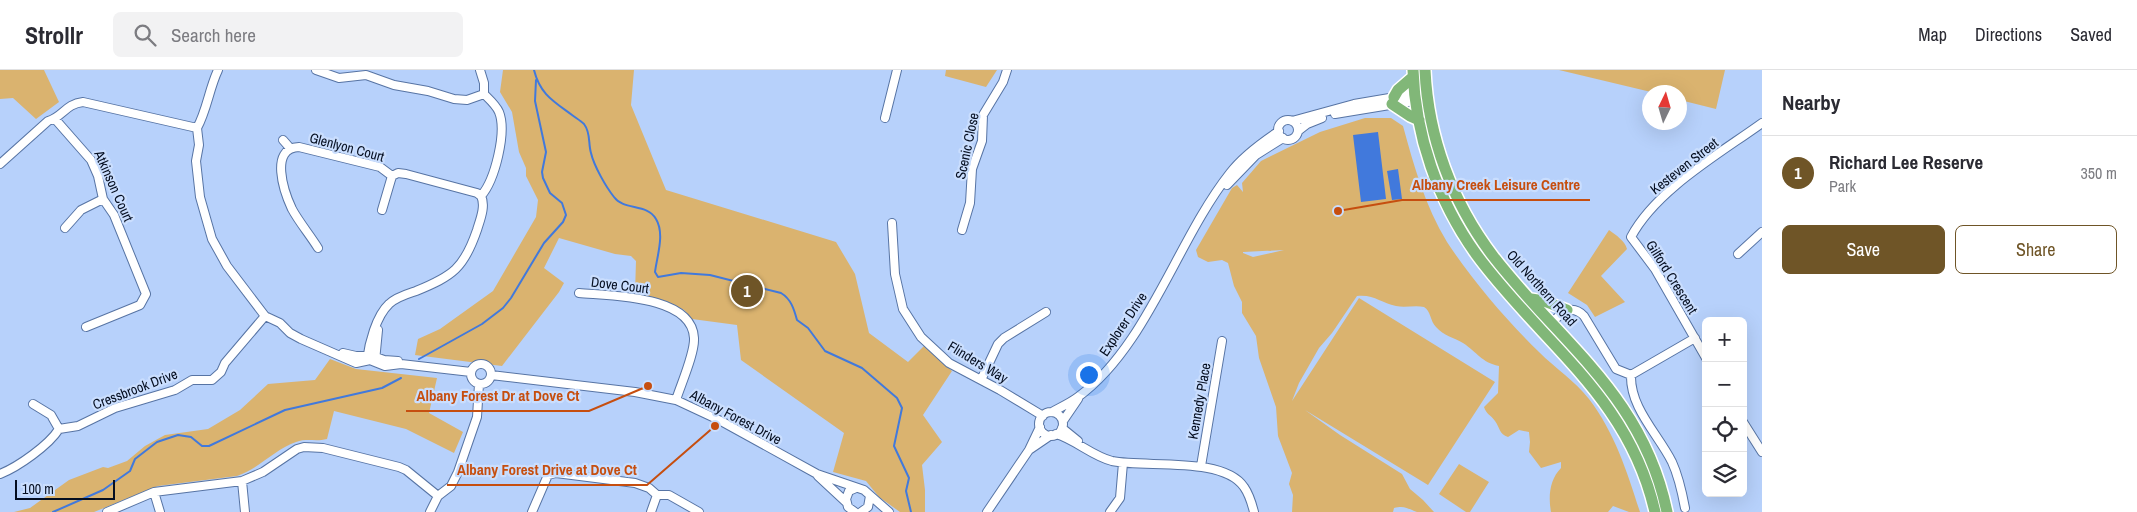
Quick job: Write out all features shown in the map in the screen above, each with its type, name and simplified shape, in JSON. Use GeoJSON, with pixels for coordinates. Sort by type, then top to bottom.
{"type":"FeatureCollection","features":[{"type":"Feature","properties":{"kind":"highway","name":"Old Northern Road"},"geometry":{"type":"LineString","coordinates":[[1425,70],[1419,120],[1438,184],[1459,227],[1488,269],[1591,384],[1620,424],[1643,473],[1655,512]]}},
{"type":"Feature","properties":{"kind":"highway","name":"Old Northern Road"},"geometry":{"type":"LineString","coordinates":[[1413,73],[1446,172],[1460,204],[1474,229],[1492,255],[1609,387],[1630,419],[1652,462],[1667,512]]}},
{"type":"Feature","properties":{"kind":"highway"},"geometry":{"type":"LineString","coordinates":[[1413,73],[1398,90],[1393,100],[1410,116],[1419,120]]}},
{"type":"Feature","properties":{"kind":"highway"},"geometry":{"type":"LineString","coordinates":[[1530,299],[1544,301],[1567,310]]}},
{"type":"Feature","properties":{"kind":"street"},"geometry":{"type":"LineString","coordinates":[[218,70],[208,96],[204,116],[197,128],[199,145],[196,161],[200,197],[212,239],[227,266],[265,316],[280,323],[290,333],[301,339],[356,362],[371,358],[387,361],[395,360],[401,364],[471,372]]}},
{"type":"Feature","properties":{"kind":"street"},"geometry":{"type":"LineString","coordinates":[[316,70],[339,78],[366,75],[394,85],[428,91],[454,99],[466,100],[484,94]]}},
{"type":"Feature","properties":{"kind":"street"},"geometry":{"type":"LineString","coordinates":[[371,358],[379,320],[384,309],[391,302],[441,281],[463,262],[479,223],[484,201],[481,196],[488,188],[502,131],[500,113],[484,94],[484,83],[480,70]]}},
{"type":"Feature","properties":{"kind":"street"},"geometry":{"type":"LineString","coordinates":[[885,118],[897,70]]}},
{"type":"Feature","properties":{"kind":"street","name":"Scenic Close"},"geometry":{"type":"LineString","coordinates":[[962,230],[970,203],[972,169],[982,141],[983,115],[1003,82],[1007,70]]}},
{"type":"Feature","properties":{"kind":"street"},"geometry":{"type":"LineString","coordinates":[[1393,100],[1325,117],[1307,124],[1298,131],[1292,140],[1281,135],[1282,123],[1341,107],[1421,96]]}},
{"type":"Feature","properties":{"kind":"street"},"geometry":{"type":"LineString","coordinates":[[0,164],[48,121],[55,119],[68,106],[83,102],[197,128]]}},
{"type":"Feature","properties":{"kind":"street","name":"Atkinson Court"},"geometry":{"type":"LineString","coordinates":[[55,119],[88,155],[98,176],[103,199],[114,215],[144,287],[146,294],[144,299]]}},
{"type":"Feature","properties":{"kind":"street"},"geometry":{"type":"LineString","coordinates":[[1292,121],[1297,125],[1298,131]]}},
{"type":"Feature","properties":{"kind":"street","name":"Kesteven Street"},"geometry":{"type":"LineString","coordinates":[[1631,237],[1640,220],[1666,192],[1762,123]]}},
{"type":"Feature","properties":{"kind":"street","name":"Explorer Drive"},"geometry":{"type":"LineString","coordinates":[[1062,425],[1079,397],[1118,357],[1179,258],[1184,244],[1207,205],[1231,172],[1245,157],[1281,135]]}},
{"type":"Feature","properties":{"kind":"street","name":"Glenlyon Court"},"geometry":{"type":"LineString","coordinates":[[283,140],[290,148]]}},
{"type":"Feature","properties":{"kind":"street","name":"Glenlyon Court"},"geometry":{"type":"LineString","coordinates":[[318,248],[295,214],[289,199],[281,167],[284,154],[290,148],[299,147],[380,167],[392,176],[398,173],[406,174],[477,193],[481,196]]}},
{"type":"Feature","properties":{"kind":"street"},"geometry":{"type":"LineString","coordinates":[[382,210],[392,176]]}},
{"type":"Feature","properties":{"kind":"street"},"geometry":{"type":"LineString","coordinates":[[65,228],[81,210],[103,199]]}},
{"type":"Feature","properties":{"kind":"street","name":"Flinders Way"},"geometry":{"type":"LineString","coordinates":[[892,223],[895,274],[903,309],[921,337],[949,363],[1026,406],[1041,422]]}},
{"type":"Feature","properties":{"kind":"street"},"geometry":{"type":"LineString","coordinates":[[1738,254],[1762,232]]}},
{"type":"Feature","properties":{"kind":"street","name":"Gilford Crescent"},"geometry":{"type":"LineString","coordinates":[[1631,237],[1655,269],[1702,351]]}},
{"type":"Feature","properties":{"kind":"street","name":"Dove Court"},"geometry":{"type":"LineString","coordinates":[[579,293],[650,300],[681,313],[687,318],[694,338],[676,400]]}},
{"type":"Feature","properties":{"kind":"street"},"geometry":{"type":"LineString","coordinates":[[86,327],[140,305],[144,299],[153,305]]}},
{"type":"Feature","properties":{"kind":"street"},"geometry":{"type":"LineString","coordinates":[[1543,331],[1567,310],[1574,309],[1581,313],[1616,369],[1631,375]]}},
{"type":"Feature","properties":{"kind":"street"},"geometry":{"type":"LineString","coordinates":[[981,380],[998,344],[1004,338],[1046,312]]}},
{"type":"Feature","properties":{"kind":"street","name":"Cressbrook Drive"},"geometry":{"type":"LineString","coordinates":[[59,428],[78,426],[116,408],[175,390],[192,380],[207,381],[215,379],[265,316]]}},
{"type":"Feature","properties":{"kind":"street"},"geometry":{"type":"LineString","coordinates":[[1631,375],[1695,338]]}},
{"type":"Feature","properties":{"kind":"street","name":"Kennedy Place"},"geometry":{"type":"LineString","coordinates":[[1201,466],[1222,341]]}},
{"type":"Feature","properties":{"kind":"street"},"geometry":{"type":"LineString","coordinates":[[482,364],[489,368],[491,375],[487,382],[479,384],[473,380],[471,372],[475,366],[482,364]]}},
{"type":"Feature","properties":{"kind":"street","name":"Albany Forest Drive"},"geometry":{"type":"LineString","coordinates":[[491,375],[635,392],[676,400],[721,421],[817,474],[864,490],[870,496]]}},
{"type":"Feature","properties":{"kind":"street"},"geometry":{"type":"LineString","coordinates":[[1631,375],[1633,396],[1671,460],[1679,482],[1685,508]]}},
{"type":"Feature","properties":{"kind":"street"},"geometry":{"type":"LineString","coordinates":[[430,512],[438,496],[455,479],[473,432],[477,417],[479,384]]}},
{"type":"Feature","properties":{"kind":"street","name":"Explorer Drive"},"geometry":{"type":"LineString","coordinates":[[1052,412],[1079,397]]}},
{"type":"Feature","properties":{"kind":"street"},"geometry":{"type":"LineString","coordinates":[[0,474],[8,471],[47,442],[59,428],[51,415],[33,404]]}},
{"type":"Feature","properties":{"kind":"street"},"geometry":{"type":"LineString","coordinates":[[987,512],[1028,450],[1041,422],[1052,412],[1059,415],[1062,425],[1083,446]]}},
{"type":"Feature","properties":{"kind":"street"},"geometry":{"type":"LineString","coordinates":[[1041,422],[1044,433],[1083,446],[1099,456],[1123,463],[1201,466],[1227,473],[1243,486],[1254,512]]}},
{"type":"Feature","properties":{"kind":"street"},"geometry":{"type":"LineString","coordinates":[[1028,450],[1054,435],[1062,425]]}},
{"type":"Feature","properties":{"kind":"street"},"geometry":{"type":"LineString","coordinates":[[1747,428],[1762,452]]}},
{"type":"Feature","properties":{"kind":"street"},"geometry":{"type":"LineString","coordinates":[[107,512],[154,492],[242,481],[263,472],[297,448],[313,447],[400,467],[438,496]]}},
{"type":"Feature","properties":{"kind":"street"},"geometry":{"type":"LineString","coordinates":[[1110,512],[1120,498],[1123,463]]}},
{"type":"Feature","properties":{"kind":"street"},"geometry":{"type":"LineString","coordinates":[[532,512],[546,477],[552,473],[635,483],[649,488],[657,495],[669,495],[699,512]]}},
{"type":"Feature","properties":{"kind":"street","name":"Albany Forest Drive"},"geometry":{"type":"LineString","coordinates":[[817,474],[845,506],[855,512]]}},
{"type":"Feature","properties":{"kind":"street"},"geometry":{"type":"LineString","coordinates":[[242,481],[246,512]]}},
{"type":"Feature","properties":{"kind":"street"},"geometry":{"type":"LineString","coordinates":[[845,506],[847,493],[856,488]]}},
{"type":"Feature","properties":{"kind":"street"},"geometry":{"type":"LineString","coordinates":[[154,492],[160,512]]}},
{"type":"Feature","properties":{"kind":"street"},"geometry":{"type":"LineString","coordinates":[[651,512],[657,495]]}},
{"type":"Feature","properties":{"kind":"street"},"geometry":{"type":"LineString","coordinates":[[866,511],[870,504],[870,496]]}},
{"type":"Feature","properties":{"kind":"street"},"geometry":{"type":"LineString","coordinates":[[870,496],[888,512]]}},
{"type":"Feature","properties":{"kind":"shaded area"},"geometry":{"type":"Polygon","coordinates":[[[0,70],[44,70],[59,102],[36,119],[13,98],[0,99],[0,70]]]}},
{"type":"Feature","properties":{"kind":"shaded area"},"geometry":{"type":"Polygon","coordinates":[[[503,70],[634,70],[631,105],[666,190],[836,242],[855,274],[869,333],[908,362],[924,346],[952,371],[923,415],[942,442],[922,465],[925,512],[900,512],[879,497],[866,481],[833,472],[844,433],[741,360],[737,325],[692,319],[684,310],[665,301],[635,293],[636,261],[631,256],[615,254],[559,238],[544,268],[564,283],[502,366],[415,355],[418,339],[440,329],[493,291],[536,217],[538,200],[526,176],[526,168],[519,152],[512,112],[500,92],[503,70]]]}},
{"type":"Feature","properties":{"kind":"shaded area"},"geometry":{"type":"Polygon","coordinates":[[[946,70],[997,70],[986,87],[945,76],[946,70]]]}},
{"type":"Feature","properties":{"kind":"shaded area"},"geometry":{"type":"Polygon","coordinates":[[[1559,70],[1725,70],[1716,109],[1687,102],[1687,85],[1642,85],[1642,90],[1559,70]]]}},
{"type":"Feature","properties":{"kind":"shaded area"},"geometry":{"type":"Polygon","coordinates":[[[1365,118],[1391,118],[1403,126],[1426,200],[1447,242],[1467,271],[1502,314],[1539,352],[1578,386],[1589,399],[1613,439],[1640,512],[1629,512],[1613,506],[1608,512],[1551,512],[1552,483],[1561,468],[1561,462],[1541,468],[1529,452],[1529,432],[1519,430],[1508,437],[1505,436],[1484,407],[1498,393],[1499,366],[1484,360],[1463,343],[1439,330],[1424,307],[1396,306],[1373,297],[1357,296],[1332,333],[1319,348],[1299,383],[1292,401],[1359,298],[1495,382],[1428,485],[1305,410],[1340,435],[1402,474],[1410,489],[1434,512],[1417,512],[1401,507],[1394,508],[1393,512],[1292,512],[1293,495],[1289,484],[1292,473],[1278,436],[1276,407],[1259,358],[1256,336],[1242,313],[1242,302],[1234,286],[1228,263],[1222,260],[1208,262],[1198,257],[1196,250],[1232,188],[1237,185],[1243,192],[1242,183],[1261,161],[1320,132],[1365,118]],[[1284,250],[1243,252],[1253,257],[1284,250]]]}},
{"type":"Feature","properties":{"kind":"shaded area"},"geometry":{"type":"Polygon","coordinates":[[[1609,230],[1622,241],[1627,249],[1601,276],[1625,302],[1595,317],[1587,305],[1568,293],[1609,230]]]}},
{"type":"Feature","properties":{"kind":"shaded area"},"geometry":{"type":"Polygon","coordinates":[[[330,359],[356,369],[437,378],[429,413],[463,432],[454,453],[406,429],[334,411],[327,439],[304,440],[288,445],[245,473],[237,476],[158,486],[94,512],[14,512],[30,508],[69,480],[103,467],[108,468],[127,461],[145,446],[165,435],[208,429],[240,410],[268,384],[315,380],[330,359]]]}},
{"type":"Feature","properties":{"kind":"shaded area"},"geometry":{"type":"Polygon","coordinates":[[[1459,464],[1489,482],[1470,512],[1466,512],[1439,494],[1459,464]]]}},
{"type":"Feature","properties":{"kind":"water"},"geometry":{"type":"Polygon","coordinates":[[[1378,132],[1386,199],[1361,202],[1353,135],[1378,132]]]}},
{"type":"Feature","properties":{"kind":"water"},"geometry":{"type":"Polygon","coordinates":[[[1398,169],[1402,199],[1392,200],[1387,171],[1398,169]]]}},
{"type":"Feature","properties":{"kind":"waterway"},"geometry":{"type":"LineString","coordinates":[[534,70],[540,85],[548,96],[586,127],[595,164],[614,197],[624,204],[647,211],[656,219],[660,231],[659,252],[655,272],[658,277],[681,273],[710,275],[781,293],[790,301],[797,320],[808,328],[825,351],[862,368],[897,398],[902,408],[894,446],[909,478],[906,491],[911,512]]}},
{"type":"Feature","properties":{"kind":"waterway"},"geometry":{"type":"LineString","coordinates":[[419,359],[482,324],[503,308],[544,243],[563,222],[566,215],[562,203],[550,193],[543,178],[542,172],[546,152],[535,101],[536,80]]}},
{"type":"Feature","properties":{"kind":"waterway"},"geometry":{"type":"LineString","coordinates":[[53,512],[103,490],[130,471],[135,459],[157,442],[178,435],[191,437],[202,446],[209,446],[285,410],[382,388],[401,378]]}},
{"type":"Feature","properties":{"kind":"place","name":"Albany Creek Leisure Centre"},"geometry":{"type":"Point","coordinates":[1338,211]}},
{"type":"Feature","properties":{"kind":"place","name":"Richard Lee Reserve"},"geometry":{"type":"Point","coordinates":[747,291]}},
{"type":"Feature","properties":{"kind":"place","name":"Albany Forest Dr at Dove Ct"},"geometry":{"type":"Point","coordinates":[648,386]}},
{"type":"Feature","properties":{"kind":"place","name":"Albany Forest Drive at Dove Ct"},"geometry":{"type":"Point","coordinates":[715,426]}}]}
